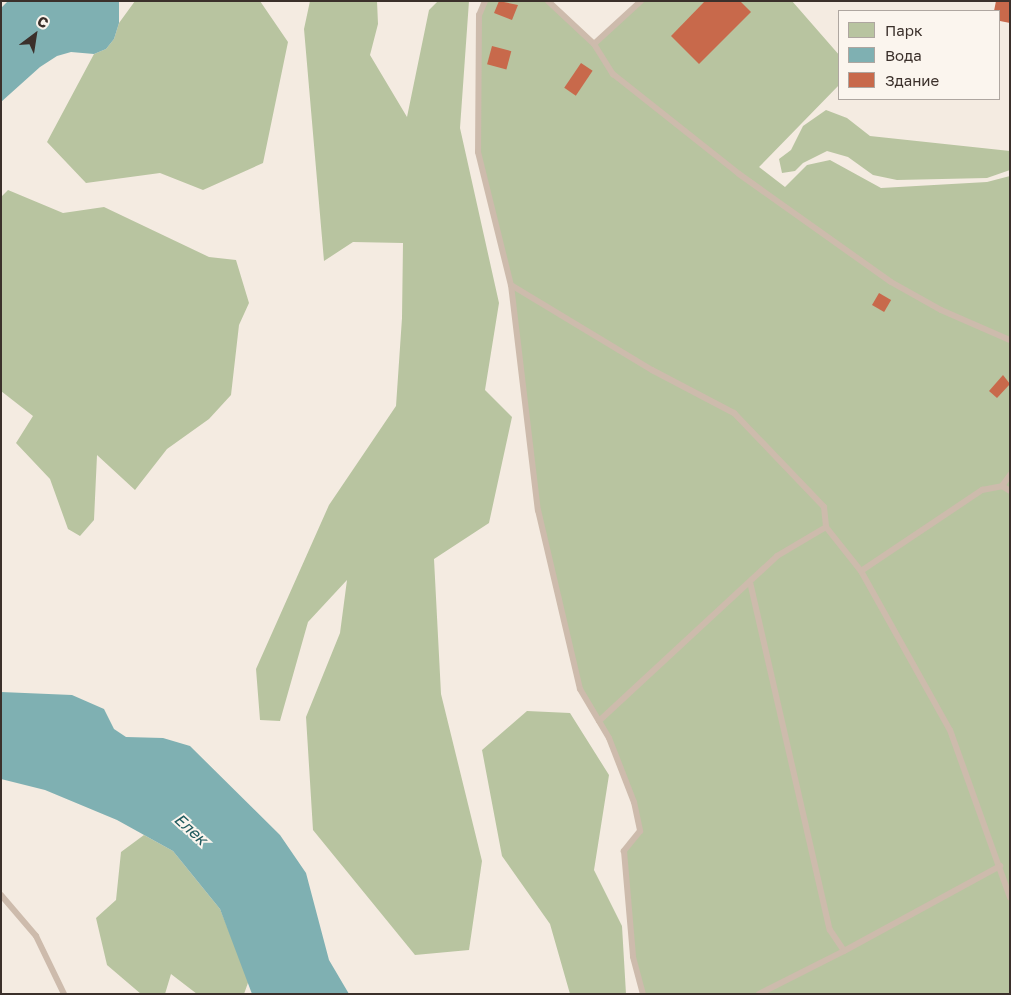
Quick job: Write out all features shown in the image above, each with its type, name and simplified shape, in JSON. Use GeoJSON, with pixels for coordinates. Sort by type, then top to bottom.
{"type":"FeatureCollection","features":[{"type":"Feature","properties":{"kind":"lane"},"geometry":{"type":"LineString","coordinates":[[485,1],[479,15],[478,152],[511,285],[538,510],[580,689],[599,721],[634,802],[640,831],[624,851],[632,957],[643,994]]}},
{"type":"Feature","properties":{"kind":"lane"},"geometry":{"type":"LineString","coordinates":[[548,1],[594,44],[613,74],[739,174],[891,282],[941,310],[1010,340]]}},
{"type":"Feature","properties":{"kind":"lane"},"geometry":{"type":"LineString","coordinates":[[594,44],[641,1]]}},
{"type":"Feature","properties":{"kind":"lane"},"geometry":{"type":"LineString","coordinates":[[511,285],[652,370],[734,413],[824,507],[826,527],[861,571],[950,730],[1010,898]]}},
{"type":"Feature","properties":{"kind":"lane"},"geometry":{"type":"LineString","coordinates":[[861,571],[982,490],[1002,486],[1010,475]]}},
{"type":"Feature","properties":{"kind":"lane"},"geometry":{"type":"LineString","coordinates":[[1002,486],[1010,491]]}},
{"type":"Feature","properties":{"kind":"lane"},"geometry":{"type":"LineString","coordinates":[[599,721],[777,556],[826,527]]}},
{"type":"Feature","properties":{"kind":"lane"},"geometry":{"type":"LineString","coordinates":[[750,582],[830,930],[844,951]]}},
{"type":"Feature","properties":{"kind":"lane"},"geometry":{"type":"LineString","coordinates":[[759,994],[844,951],[1000,866]]}},
{"type":"Feature","properties":{"kind":"lane"},"geometry":{"type":"LineString","coordinates":[[1,895],[36,936],[64,994]]}},
{"type":"Feature","properties":{"kind":"green space"},"geometry":{"type":"Polygon","coordinates":[[[135,1],[260,1],[288,42],[263,163],[203,190],[160,173],[86,183],[47,142],[94,54],[106,49],[114,39],[119,23],[135,1]]]}},
{"type":"Feature","properties":{"kind":"green space"},"geometry":{"type":"Polygon","coordinates":[[[310,1],[377,1],[378,24],[370,55],[407,117],[429,10],[438,1],[469,1],[460,128],[499,303],[485,390],[512,417],[489,523],[434,559],[441,694],[482,861],[469,950],[415,955],[313,830],[306,717],[340,633],[347,580],[308,622],[280,721],[260,720],[256,669],[329,505],[396,406],[402,318],[403,243],[353,242],[324,261],[304,29],[310,1]]]}},
{"type":"Feature","properties":{"kind":"green space"},"geometry":{"type":"Polygon","coordinates":[[[485,1],[548,1],[594,44],[641,1],[792,1],[838,54],[838,86],[759,167],[785,187],[807,165],[830,160],[881,188],[987,182],[1010,176],[1010,994],[643,994],[633,957],[624,851],[640,831],[634,802],[609,738],[580,689],[538,510],[511,285],[478,152],[479,15],[485,1]]]}},
{"type":"Feature","properties":{"kind":"green space"},"geometry":{"type":"Polygon","coordinates":[[[826,110],[847,118],[870,136],[1010,151],[1010,170],[987,178],[897,180],[873,175],[848,157],[827,151],[803,163],[795,171],[782,173],[779,159],[791,150],[803,126],[826,110]]]}},
{"type":"Feature","properties":{"kind":"green space"},"geometry":{"type":"Polygon","coordinates":[[[8,190],[63,213],[104,207],[209,257],[236,260],[249,303],[239,325],[231,395],[209,419],[167,449],[135,490],[97,455],[94,520],[80,536],[68,529],[50,479],[16,443],[33,416],[1,391],[1,197],[8,190]]]}},
{"type":"Feature","properties":{"kind":"green space"},"geometry":{"type":"Polygon","coordinates":[[[527,711],[570,713],[609,775],[594,870],[622,926],[626,994],[570,994],[550,924],[502,856],[482,750],[527,711]]]}},
{"type":"Feature","properties":{"kind":"green space"},"geometry":{"type":"Polygon","coordinates":[[[144,835],[173,851],[220,909],[249,980],[244,994],[197,994],[171,974],[165,994],[141,994],[107,965],[96,918],[116,900],[121,852],[144,835]]]}},
{"type":"Feature","properties":{"kind":"water"},"geometry":{"type":"Polygon","coordinates":[[[8,1],[119,1],[119,23],[114,39],[106,49],[94,54],[71,52],[57,56],[40,67],[1,102],[1,8],[8,1]]]}},
{"type":"Feature","properties":{"kind":"water","name":"Елек"},"geometry":{"type":"Polygon","coordinates":[[[1,692],[72,695],[104,709],[114,729],[126,737],[163,738],[190,746],[280,835],[306,873],[329,960],[349,994],[252,994],[220,909],[173,851],[117,820],[45,790],[1,779],[1,692]]]}},
{"type":"Feature","properties":{"kind":"building"},"geometry":{"type":"Polygon","coordinates":[[[499,1],[518,5],[512,20],[494,13],[499,1]]]}},
{"type":"Feature","properties":{"kind":"building"},"geometry":{"type":"Polygon","coordinates":[[[705,1],[740,1],[751,12],[699,64],[671,36],[705,1]]]}},
{"type":"Feature","properties":{"kind":"building"},"geometry":{"type":"Polygon","coordinates":[[[996,1],[1010,1],[1010,23],[1001,21],[1001,10],[994,10],[996,1]]]}},
{"type":"Feature","properties":{"kind":"building"},"geometry":{"type":"Polygon","coordinates":[[[492,46],[511,51],[506,70],[487,64],[492,46]]]}},
{"type":"Feature","properties":{"kind":"building"},"geometry":{"type":"Polygon","coordinates":[[[581,63],[593,71],[576,96],[564,88],[581,63]]]}},
{"type":"Feature","properties":{"kind":"building"},"geometry":{"type":"Polygon","coordinates":[[[879,293],[891,300],[884,312],[872,305],[879,293]]]}},
{"type":"Feature","properties":{"kind":"building"},"geometry":{"type":"Polygon","coordinates":[[[1003,375],[1010,384],[997,398],[989,391],[1003,375]]]}}]}
